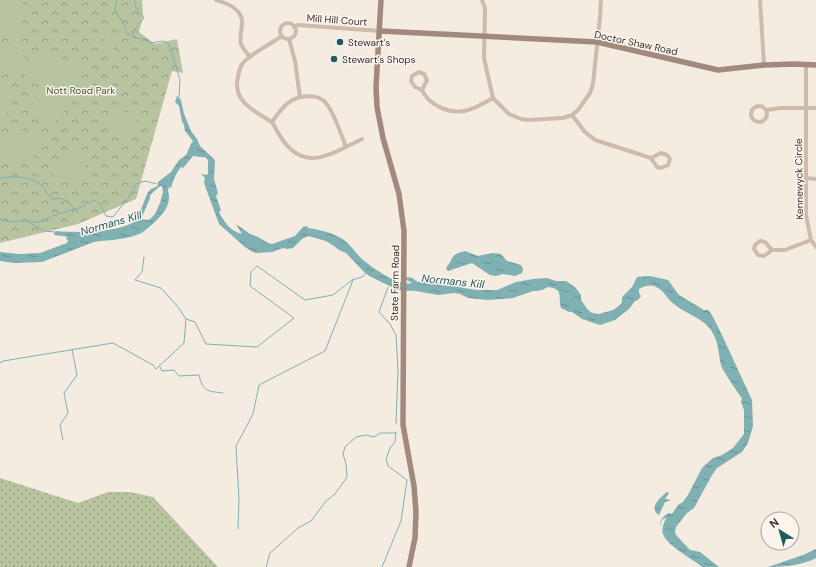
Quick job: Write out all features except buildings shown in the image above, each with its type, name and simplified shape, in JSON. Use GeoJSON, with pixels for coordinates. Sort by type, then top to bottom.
{"type":"FeatureCollection","features":[{"type":"Feature","properties":{"kind":"main road","name":"State Farm Road"},"geometry":{"type":"LineString","coordinates":[[381,0],[376,87],[377,107],[399,194],[403,215],[405,241],[403,425],[414,486],[416,512],[415,538],[409,567]]}},
{"type":"Feature","properties":{"kind":"main road","name":"Doctor Shaw Road"},"geometry":{"type":"LineString","coordinates":[[380,31],[597,42],[718,70],[764,66],[816,65]]}},
{"type":"Feature","properties":{"kind":"street"},"geometry":{"type":"LineString","coordinates":[[216,0],[233,7],[238,11],[243,24],[241,40],[242,45],[250,57]]}},
{"type":"Feature","properties":{"kind":"street"},"geometry":{"type":"LineString","coordinates":[[482,0],[485,8],[484,58],[493,98],[509,114],[521,119],[555,119],[572,115],[584,103],[590,93],[592,84],[600,17],[600,0]]}},
{"type":"Feature","properties":{"kind":"street"},"geometry":{"type":"LineString","coordinates":[[760,0],[764,66]]}},
{"type":"Feature","properties":{"kind":"street","name":"Mill Hill Court"},"geometry":{"type":"LineString","coordinates":[[282,36],[280,29],[283,25],[290,24],[294,27],[298,25],[380,31]]}},
{"type":"Feature","properties":{"kind":"street","name":"Mill Hill Court"},"geometry":{"type":"LineString","coordinates":[[289,39],[295,34],[294,27]]}},
{"type":"Feature","properties":{"kind":"street"},"geometry":{"type":"LineString","coordinates":[[300,96],[296,61],[289,39],[285,39],[282,36],[250,57],[243,63],[239,71],[237,82],[238,93],[242,101],[250,109],[272,122],[284,142],[292,151],[300,156],[310,159],[322,158],[362,139]]}},
{"type":"Feature","properties":{"kind":"street","name":"Kennewyck Circle"},"geometry":{"type":"LineString","coordinates":[[806,64],[806,215],[811,240],[816,247]]}},
{"type":"Feature","properties":{"kind":"street"},"geometry":{"type":"LineString","coordinates":[[422,90],[427,82],[426,77],[422,73],[417,73],[412,76],[411,81],[415,87],[422,90],[425,97],[430,102],[442,108],[462,111],[476,108],[493,98]]}},
{"type":"Feature","properties":{"kind":"street"},"geometry":{"type":"LineString","coordinates":[[272,122],[288,102],[300,96],[320,98],[330,110],[346,147]]}},
{"type":"Feature","properties":{"kind":"street"},"geometry":{"type":"LineString","coordinates":[[756,106],[763,106],[766,110],[766,117],[762,121],[756,121],[752,118],[751,111],[756,106]]}},
{"type":"Feature","properties":{"kind":"street"},"geometry":{"type":"LineString","coordinates":[[766,110],[781,108],[816,108]]}},
{"type":"Feature","properties":{"kind":"street"},"geometry":{"type":"LineString","coordinates":[[572,115],[585,132],[595,140],[651,158],[657,167],[665,167],[669,163],[670,159],[663,153],[651,158]]}},
{"type":"Feature","properties":{"kind":"street"},"geometry":{"type":"LineString","coordinates":[[806,178],[816,179]]}},
{"type":"Feature","properties":{"kind":"street"},"geometry":{"type":"LineString","coordinates":[[772,250],[785,250],[811,240]]}},
{"type":"Feature","properties":{"kind":"green space","name":"Nott Road Park"},"geometry":{"type":"Polygon","coordinates":[[[0,0],[142,0],[143,15],[139,32],[155,44],[177,39],[183,73],[172,71],[136,199],[78,224],[0,243],[0,0]]]}},
{"type":"Feature","properties":{"kind":"green space"},"geometry":{"type":"Polygon","coordinates":[[[0,0],[11,0],[28,6],[17,38],[0,32],[0,0]]]}},
{"type":"Feature","properties":{"kind":"green space"},"geometry":{"type":"Polygon","coordinates":[[[105,36],[116,40],[111,57],[100,54],[105,36]]]}},
{"type":"Feature","properties":{"kind":"green space"},"geometry":{"type":"Polygon","coordinates":[[[0,43],[26,52],[18,75],[0,69],[0,43]]]}},
{"type":"Feature","properties":{"kind":"green space"},"geometry":{"type":"Polygon","coordinates":[[[34,49],[83,66],[73,97],[24,80],[34,49]]]}},
{"type":"Feature","properties":{"kind":"green space"},"geometry":{"type":"Polygon","coordinates":[[[0,83],[15,90],[8,112],[0,115],[0,83]]]}},
{"type":"Feature","properties":{"kind":"green space"},"geometry":{"type":"Polygon","coordinates":[[[43,89],[68,97],[65,110],[54,122],[28,118],[35,95],[43,89]]]}},
{"type":"Feature","properties":{"kind":"green space"},"geometry":{"type":"Polygon","coordinates":[[[112,109],[132,113],[137,120],[128,142],[112,136],[107,123],[112,109]]]}},
{"type":"Feature","properties":{"kind":"green space"},"geometry":{"type":"Polygon","coordinates":[[[21,130],[40,136],[33,159],[27,164],[0,157],[0,147],[10,135],[21,130]]]}},
{"type":"Feature","properties":{"kind":"green space"},"geometry":{"type":"Polygon","coordinates":[[[75,150],[89,155],[81,182],[75,183],[51,173],[60,157],[75,150]]]}},
{"type":"Feature","properties":{"kind":"green space"},"geometry":{"type":"Polygon","coordinates":[[[0,478],[78,503],[108,492],[130,492],[153,497],[218,567],[0,567],[0,478]]]}},
{"type":"Feature","properties":{"kind":"water"},"geometry":{"type":"Polygon","coordinates":[[[177,96],[181,100],[184,114],[191,131],[200,146],[215,160],[214,179],[218,193],[216,196],[221,210],[219,212],[228,226],[238,233],[242,234],[236,224],[250,234],[272,244],[295,236],[303,227],[307,226],[308,228],[333,234],[341,238],[373,268],[393,280],[400,282],[412,283],[400,276],[412,278],[418,282],[443,283],[450,285],[457,284],[464,288],[477,290],[497,290],[516,282],[533,279],[547,278],[556,281],[566,281],[575,287],[581,295],[581,300],[588,310],[592,313],[599,314],[613,310],[620,305],[622,302],[622,297],[632,287],[637,277],[650,276],[668,280],[679,295],[704,310],[708,310],[721,333],[752,400],[753,426],[748,443],[742,452],[717,468],[694,508],[687,513],[676,527],[675,532],[690,550],[700,552],[719,567],[702,567],[681,552],[666,539],[662,532],[666,518],[662,520],[660,526],[660,524],[661,520],[664,517],[669,513],[672,514],[678,505],[683,502],[702,468],[713,458],[722,455],[733,448],[744,434],[744,410],[741,402],[742,398],[721,365],[717,343],[711,330],[703,322],[669,300],[659,288],[648,286],[639,289],[641,296],[629,309],[615,320],[600,325],[582,319],[572,312],[561,308],[558,292],[553,288],[548,287],[513,298],[488,300],[468,298],[454,293],[438,295],[416,291],[398,290],[365,273],[346,253],[326,241],[308,236],[302,239],[293,248],[283,248],[272,252],[256,253],[245,247],[219,224],[204,183],[205,178],[201,174],[207,175],[208,173],[208,160],[205,157],[193,156],[183,168],[181,167],[179,169],[171,188],[169,187],[169,202],[164,212],[156,221],[141,233],[135,236],[94,242],[42,262],[14,263],[0,261],[0,252],[19,254],[40,253],[67,243],[67,237],[54,235],[57,231],[99,231],[122,227],[131,224],[137,219],[148,192],[158,186],[158,182],[171,172],[179,160],[186,155],[193,141],[185,131],[179,106],[175,102],[177,96]],[[162,186],[150,195],[141,219],[149,220],[155,214],[163,192],[162,186]]]}},
{"type":"Feature","properties":{"kind":"water"},"geometry":{"type":"Polygon","coordinates":[[[465,251],[478,256],[492,253],[501,254],[507,261],[521,265],[523,269],[522,273],[515,276],[503,274],[496,276],[490,275],[472,263],[448,271],[446,268],[454,255],[465,251]]]}},
{"type":"Feature","properties":{"kind":"water"},"geometry":{"type":"Polygon","coordinates":[[[667,492],[669,493],[665,499],[671,500],[665,502],[659,515],[655,510],[656,503],[667,492]]]}},
{"type":"Feature","properties":{"kind":"water"},"geometry":{"type":"Polygon","coordinates":[[[816,549],[816,558],[811,560],[793,565],[768,567],[803,555],[816,549]]]}},
{"type":"Feature","properties":{"kind":"waterway"},"geometry":{"type":"LineString","coordinates":[[117,0],[115,10],[116,13],[124,24],[127,33],[136,38]]}},
{"type":"Feature","properties":{"kind":"waterway"},"geometry":{"type":"LineString","coordinates":[[134,0],[136,8],[144,18],[133,32],[134,36],[136,38],[144,39],[150,43],[163,41],[169,44],[180,80],[179,97]]}},
{"type":"Feature","properties":{"kind":"waterway","name":"Normans Kill"},"geometry":{"type":"LineString","coordinates":[[0,178],[17,177],[35,181],[44,188],[52,199],[64,200],[74,209],[94,200],[100,204],[106,216],[113,217],[129,197],[136,184],[145,181],[157,184]]}},
{"type":"Feature","properties":{"kind":"waterway"},"geometry":{"type":"LineString","coordinates":[[0,219],[13,222],[37,222],[44,221],[52,216],[74,209]]}},
{"type":"Feature","properties":{"kind":"waterway"},"geometry":{"type":"LineString","coordinates":[[29,222],[44,231],[55,232]]}},
{"type":"Feature","properties":{"kind":"waterway"},"geometry":{"type":"LineString","coordinates":[[144,257],[142,272],[135,280],[161,288],[178,307],[186,319],[195,322],[206,344],[257,347],[294,318],[250,286],[251,272],[257,266],[305,300],[333,295],[352,280],[362,277],[365,274]]}},
{"type":"Feature","properties":{"kind":"waterway"},"geometry":{"type":"LineString","coordinates":[[238,529],[239,499],[236,446],[253,414],[259,385],[325,351],[353,280]]}},
{"type":"Feature","properties":{"kind":"waterway"},"geometry":{"type":"LineString","coordinates":[[388,287],[379,312],[390,324],[396,335],[398,370],[396,423]]}},
{"type":"Feature","properties":{"kind":"waterway"},"geometry":{"type":"LineString","coordinates":[[0,363],[3,361],[113,343],[153,365],[156,369],[184,343],[186,319]]}},
{"type":"Feature","properties":{"kind":"waterway"},"geometry":{"type":"LineString","coordinates":[[63,440],[60,425],[68,413],[64,393],[77,375],[72,349]]}},
{"type":"Feature","properties":{"kind":"waterway"},"geometry":{"type":"LineString","coordinates":[[160,367],[162,371],[174,370],[179,376],[199,375],[202,385],[206,390],[223,393]]}},
{"type":"Feature","properties":{"kind":"waterway"},"geometry":{"type":"LineString","coordinates":[[382,567],[401,521],[407,480],[388,466],[386,459],[390,448],[395,442],[396,432]]}},
{"type":"Feature","properties":{"kind":"waterway"},"geometry":{"type":"LineString","coordinates":[[266,567],[270,553],[298,528],[311,521],[326,501],[335,494],[347,477],[346,464],[343,454],[345,447],[356,437],[366,435],[374,437],[380,433],[396,433]]}},
{"type":"Feature","properties":{"kind":"place","name":"Stewart's"},"geometry":{"type":"Point","coordinates":[340,42]}},
{"type":"Feature","properties":{"kind":"place","name":"Stewart's Shops"},"geometry":{"type":"Point","coordinates":[334,59]}}]}
